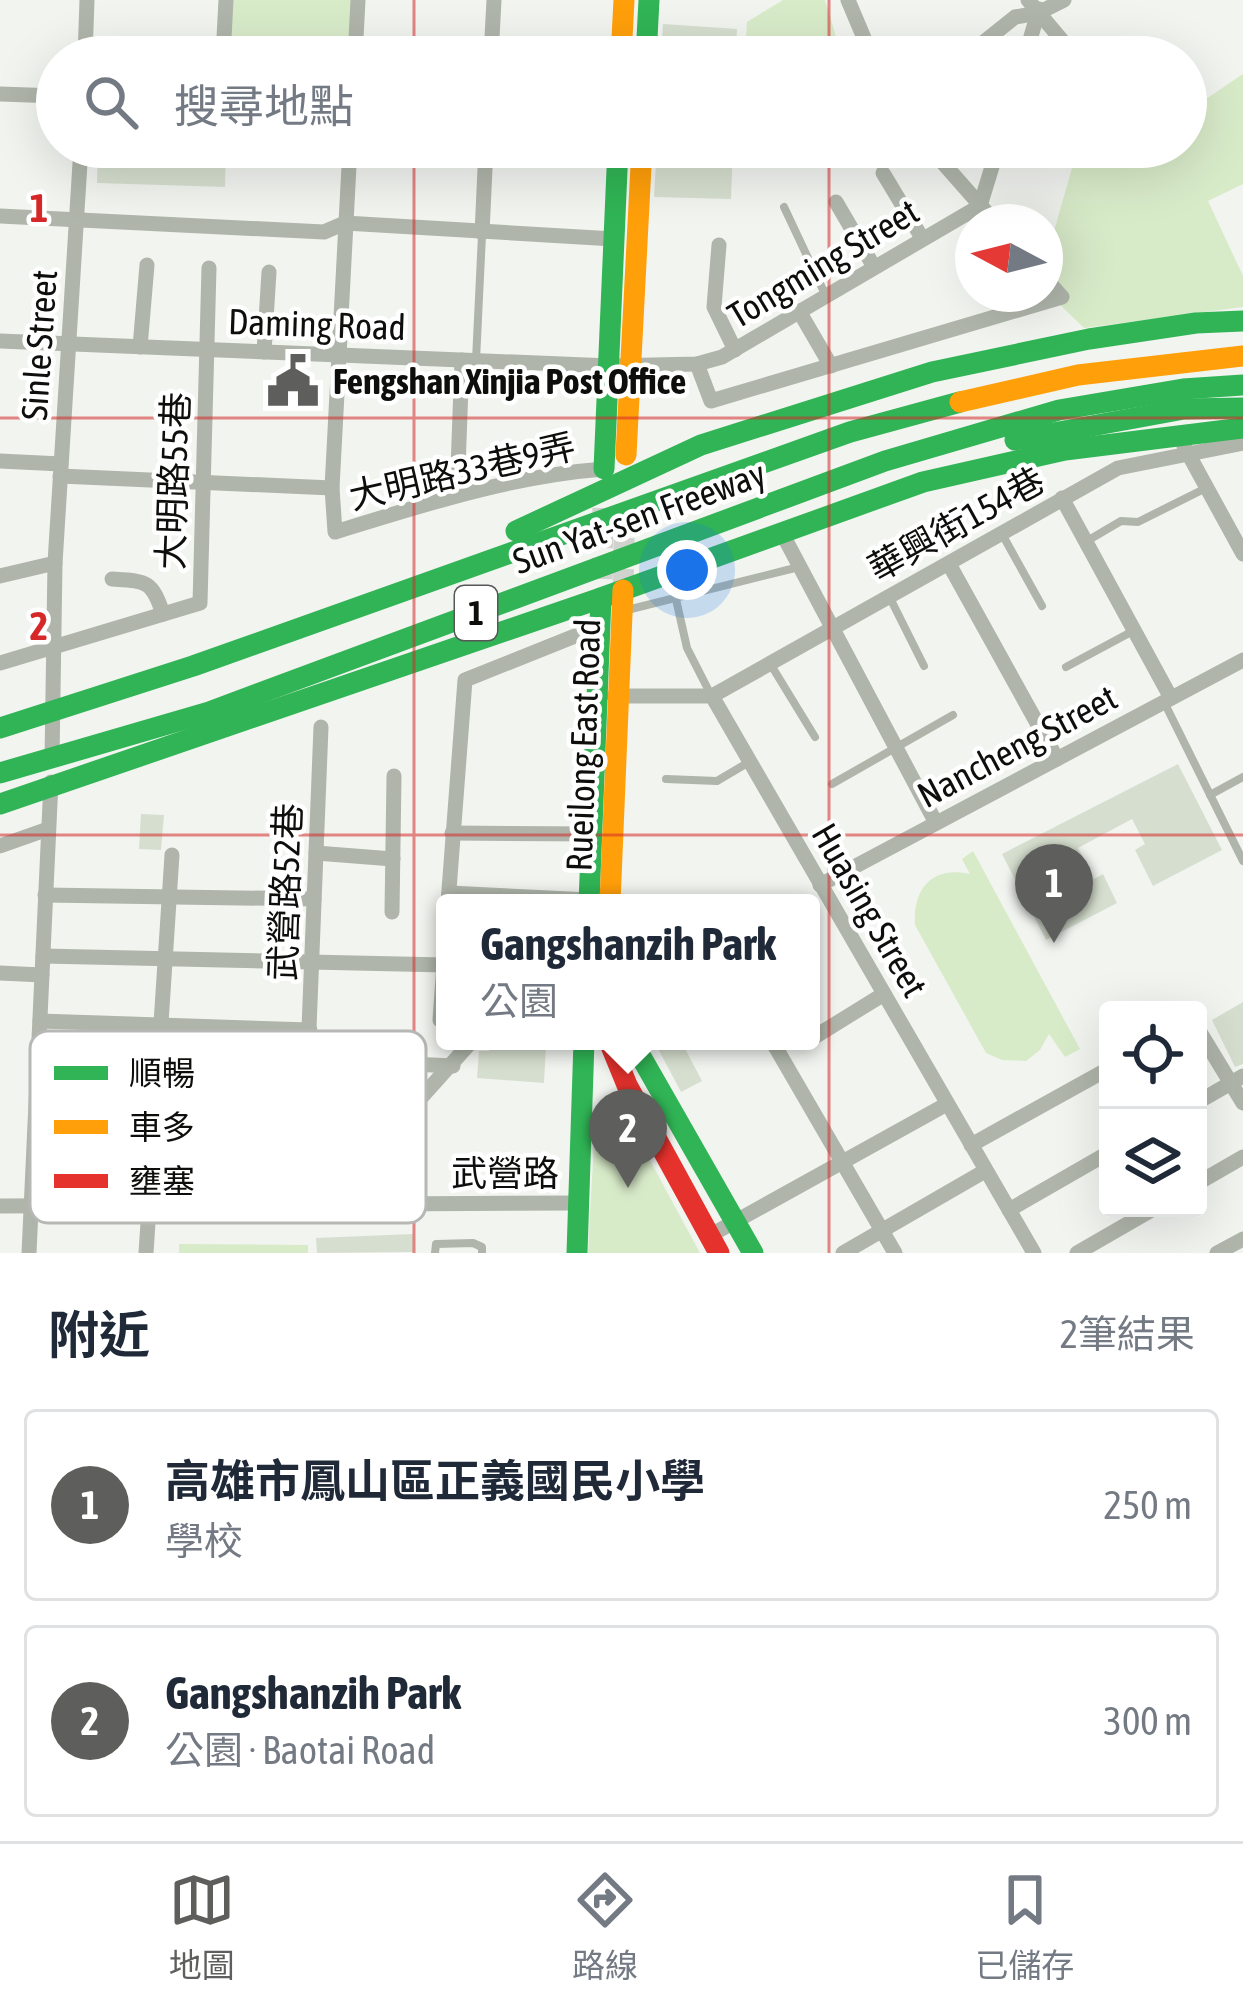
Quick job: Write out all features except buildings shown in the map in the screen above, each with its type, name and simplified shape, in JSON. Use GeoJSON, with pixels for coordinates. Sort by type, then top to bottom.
{"type":"FeatureCollection","features":[{"type":"Feature","properties":{"kind":"main road"},"geometry":{"type":"LineString","coordinates":[[622,36],[624,0]]}},
{"type":"Feature","properties":{"kind":"main road"},"geometry":{"type":"LineString","coordinates":[[647,36],[649,0]]}},
{"type":"Feature","properties":{"kind":"main road"},"geometry":{"type":"LineString","coordinates":[[617,168],[614,239],[626,455]]}},
{"type":"Feature","properties":{"kind":"main road"},"geometry":{"type":"LineString","coordinates":[[604,469],[621,366],[640,168]]}},
{"type":"Feature","properties":{"kind":"main road"},"geometry":{"type":"LineString","coordinates":[[302,625],[701,445],[932,372],[1088,339],[1243,321]]}},
{"type":"Feature","properties":{"kind":"main road","name":"Sun Yat-sen Freeway"},"geometry":{"type":"LineString","coordinates":[[0,728],[193,666],[869,426],[1078,376],[1243,356]]}},
{"type":"Feature","properties":{"kind":"main road","name":"Sun Yat-sen Freeway"},"geometry":{"type":"LineString","coordinates":[[0,773],[40,761],[58,747],[209,712],[885,461],[1059,410],[1183,388],[1243,385]]}},
{"type":"Feature","properties":{"kind":"main road"},"geometry":{"type":"LineString","coordinates":[[885,461],[1184,409],[1243,408]]}},
{"type":"Feature","properties":{"kind":"main road"},"geometry":{"type":"LineString","coordinates":[[0,805],[601,598],[622,601],[923,482],[1065,450],[1182,443],[1243,428]]}},
{"type":"Feature","properties":{"kind":"main road","name":"Rueilong East Road"},"geometry":{"type":"LineString","coordinates":[[596,894],[608,696],[601,598]]}},
{"type":"Feature","properties":{"kind":"main road","name":"Rueilong East Road"},"geometry":{"type":"LineString","coordinates":[[596,894],[592,834],[622,601]]}},
{"type":"Feature","properties":{"kind":"main road"},"geometry":{"type":"LineString","coordinates":[[577,1253],[584,1050]]}},
{"type":"Feature","properties":{"kind":"main road"},"geometry":{"type":"LineString","coordinates":[[585,1090],[601,1050]]}},
{"type":"Feature","properties":{"kind":"main road"},"geometry":{"type":"LineString","coordinates":[[610,1050],[714,1245]]}},
{"type":"Feature","properties":{"kind":"main road"},"geometry":{"type":"LineString","coordinates":[[637,1050],[753,1253]]}},
{"type":"Feature","properties":{"kind":"main road"},"geometry":{"type":"LineString","coordinates":[[585,1090],[601,1075],[618,1075],[627,1084]]}},
{"type":"Feature","properties":{"kind":"street"},"geometry":{"type":"LineString","coordinates":[[86,36],[88,0]]}},
{"type":"Feature","properties":{"kind":"street"},"geometry":{"type":"LineString","coordinates":[[225,36],[226,0]]}},
{"type":"Feature","properties":{"kind":"street"},"geometry":{"type":"LineString","coordinates":[[356,36],[358,0]]}},
{"type":"Feature","properties":{"kind":"street"},"geometry":{"type":"LineString","coordinates":[[492,36],[494,0]]}},
{"type":"Feature","properties":{"kind":"street"},"geometry":{"type":"LineString","coordinates":[[848,0],[863,36]]}},
{"type":"Feature","properties":{"kind":"street"},"geometry":{"type":"LineString","coordinates":[[991,36],[1036,4],[1064,0]]}},
{"type":"Feature","properties":{"kind":"street"},"geometry":{"type":"LineString","coordinates":[[1029,36],[1036,4]]}},
{"type":"Feature","properties":{"kind":"street"},"geometry":{"type":"LineString","coordinates":[[1036,4],[1060,36]]}},
{"type":"Feature","properties":{"kind":"street"},"geometry":{"type":"LineString","coordinates":[[0,94],[36,95]]}},
{"type":"Feature","properties":{"kind":"street","name":"Sinle Street"},"geometry":{"type":"LineString","coordinates":[[40,1031],[48,830],[58,747],[52,646],[80,168]]}},
{"type":"Feature","properties":{"kind":"street"},"geometry":{"type":"LineString","coordinates":[[0,461],[202,483],[332,488],[349,168]]}},
{"type":"Feature","properties":{"kind":"street"},"geometry":{"type":"LineString","coordinates":[[482,233],[485,168]]}},
{"type":"Feature","properties":{"kind":"street"},"geometry":{"type":"LineString","coordinates":[[947,168],[978,204]]}},
{"type":"Feature","properties":{"kind":"street"},"geometry":{"type":"LineString","coordinates":[[981,204],[992,168]]}},
{"type":"Feature","properties":{"kind":"street"},"geometry":{"type":"LineString","coordinates":[[883,173],[922,238]]}},
{"type":"Feature","properties":{"kind":"street"},"geometry":{"type":"LineString","coordinates":[[836,202],[874,267]]}},
{"type":"Feature","properties":{"kind":"street"},"geometry":{"type":"LineString","coordinates":[[0,216],[324,232],[346,223],[614,239]]}},
{"type":"Feature","properties":{"kind":"street","name":"Tongming Street"},"geometry":{"type":"LineString","coordinates":[[621,366],[697,364],[735,350],[955,220]]}},
{"type":"Feature","properties":{"kind":"street"},"geometry":{"type":"LineString","coordinates":[[719,245],[715,308],[735,350]]}},
{"type":"Feature","properties":{"kind":"street"},"geometry":{"type":"LineString","coordinates":[[140,347],[147,265]]}},
{"type":"Feature","properties":{"kind":"street","name":"大明路55巷"},"geometry":{"type":"LineString","coordinates":[[0,663],[200,603],[208,268]]}},
{"type":"Feature","properties":{"kind":"street"},"geometry":{"type":"LineString","coordinates":[[264,352],[269,272]]}},
{"type":"Feature","properties":{"kind":"street"},"geometry":{"type":"LineString","coordinates":[[799,311],[831,366]]}},
{"type":"Feature","properties":{"kind":"street"},"geometry":{"type":"LineString","coordinates":[[697,364],[711,401],[1012,312]]}},
{"type":"Feature","properties":{"kind":"street","name":"Daming Road"},"geometry":{"type":"LineString","coordinates":[[0,341],[621,366]]}},
{"type":"Feature","properties":{"kind":"street"},"geometry":{"type":"LineString","coordinates":[[457,495],[469,360]]}},
{"type":"Feature","properties":{"kind":"street"},"geometry":{"type":"LineString","coordinates":[[1182,443],[1243,554]]}},
{"type":"Feature","properties":{"kind":"street","name":"華興街154巷"},"geometry":{"type":"LineString","coordinates":[[712,696],[1118,468],[1182,443],[1243,443]]}},
{"type":"Feature","properties":{"kind":"street","name":"大明路33巷9弄"},"geometry":{"type":"LineString","coordinates":[[332,488],[335,532],[457,495],[562,472],[604,469]]}},
{"type":"Feature","properties":{"kind":"street"},"geometry":{"type":"LineString","coordinates":[[1062,498],[1168,700]]}},
{"type":"Feature","properties":{"kind":"street"},"geometry":{"type":"LineString","coordinates":[[783,535],[936,823]]}},
{"type":"Feature","properties":{"kind":"street"},"geometry":{"type":"LineString","coordinates":[[0,576],[56,563]]}},
{"type":"Feature","properties":{"kind":"street"},"geometry":{"type":"LineString","coordinates":[[949,564],[1057,759]]}},
{"type":"Feature","properties":{"kind":"street"},"geometry":{"type":"LineString","coordinates":[[112,579],[141,580],[152,586],[163,614]]}},
{"type":"Feature","properties":{"kind":"street"},"geometry":{"type":"LineString","coordinates":[[448,894],[465,680],[600,626]]}},
{"type":"Feature","properties":{"kind":"street","name":"Nancheng Street"},"geometry":{"type":"LineString","coordinates":[[820,885],[1243,660]]}},
{"type":"Feature","properties":{"kind":"street"},"geometry":{"type":"LineString","coordinates":[[608,696],[712,696]]}},
{"type":"Feature","properties":{"kind":"street","name":"Huasing Street"},"geometry":{"type":"LineString","coordinates":[[712,696],[1034,1253]]}},
{"type":"Feature","properties":{"kind":"street","name":"武營路52巷"},"geometry":{"type":"LineString","coordinates":[[310,1030],[322,727]]}},
{"type":"Feature","properties":{"kind":"street"},"geometry":{"type":"LineString","coordinates":[[392,912],[394,776]]}},
{"type":"Feature","properties":{"kind":"street"},"geometry":{"type":"LineString","coordinates":[[0,846],[48,830]]}},
{"type":"Feature","properties":{"kind":"street"},"geometry":{"type":"LineString","coordinates":[[452,832],[592,834]]}},
{"type":"Feature","properties":{"kind":"street"},"geometry":{"type":"LineString","coordinates":[[316,853],[393,859]]}},
{"type":"Feature","properties":{"kind":"street"},"geometry":{"type":"LineString","coordinates":[[160,1031],[172,855]]}},
{"type":"Feature","properties":{"kind":"street"},"geometry":{"type":"LineString","coordinates":[[46,895],[314,899]]}},
{"type":"Feature","properties":{"kind":"street"},"geometry":{"type":"LineString","coordinates":[[43,956],[436,965]]}},
{"type":"Feature","properties":{"kind":"street"},"geometry":{"type":"LineString","coordinates":[[0,973],[42,975]]}},
{"type":"Feature","properties":{"kind":"street"},"geometry":{"type":"LineString","coordinates":[[820,1034],[884,994]]}},
{"type":"Feature","properties":{"kind":"street"},"geometry":{"type":"LineString","coordinates":[[40,1021],[310,1030]]}},
{"type":"Feature","properties":{"kind":"street"},"geometry":{"type":"LineString","coordinates":[[1207,1041],[1237,1079],[1243,1103]]}},
{"type":"Feature","properties":{"kind":"street"},"geometry":{"type":"LineString","coordinates":[[426,1094],[465,1050]]}},
{"type":"Feature","properties":{"kind":"street"},"geometry":{"type":"LineString","coordinates":[[777,1050],[895,1253]]}},
{"type":"Feature","properties":{"kind":"street"},"geometry":{"type":"LineString","coordinates":[[782,1058],[794,1050]]}},
{"type":"Feature","properties":{"kind":"street"},"geometry":{"type":"LineString","coordinates":[[426,1066],[453,1066]]}},
{"type":"Feature","properties":{"kind":"street"},"geometry":{"type":"LineString","coordinates":[[971,1145],[1099,1074]]}},
{"type":"Feature","properties":{"kind":"street"},"geometry":{"type":"LineString","coordinates":[[1207,1097],[1237,1079]]}},
{"type":"Feature","properties":{"kind":"street"},"geometry":{"type":"LineString","coordinates":[[714,1245],[734,1220],[946,1104]]}},
{"type":"Feature","properties":{"kind":"street"},"geometry":{"type":"LineString","coordinates":[[1207,1178],[1243,1157]]}},
{"type":"Feature","properties":{"kind":"street"},"geometry":{"type":"LineString","coordinates":[[1009,1210],[1099,1159]]}},
{"type":"Feature","properties":{"kind":"street"},"geometry":{"type":"LineString","coordinates":[[843,1253],[986,1172]]}},
{"type":"Feature","properties":{"kind":"street","name":"武營路"},"geometry":{"type":"LineString","coordinates":[[426,1204],[578,1203]]}},
{"type":"Feature","properties":{"kind":"street"},"geometry":{"type":"LineString","coordinates":[[1077,1253],[1139,1217]]}},
{"type":"Feature","properties":{"kind":"street","name":"Sinle Street"},"geometry":{"type":"LineString","coordinates":[[29,1253],[31,1223]]}},
{"type":"Feature","properties":{"kind":"street"},"geometry":{"type":"LineString","coordinates":[[146,1253],[147,1223]]}},
{"type":"Feature","properties":{"kind":"street"},"geometry":{"type":"LineString","coordinates":[[1217,1253],[1243,1239]]}},
{"type":"Feature","properties":{"kind":"lane"},"geometry":{"type":"LineString","coordinates":[[784,207],[826,295]]}},
{"type":"Feature","properties":{"kind":"lane"},"geometry":{"type":"LineString","coordinates":[[469,360],[482,233]]}},
{"type":"Feature","properties":{"kind":"lane"},"geometry":{"type":"LineString","coordinates":[[1086,542],[1121,521],[1138,522],[1206,488]]}},
{"type":"Feature","properties":{"kind":"lane"},"geometry":{"type":"LineString","coordinates":[[1002,535],[1042,606]]}},
{"type":"Feature","properties":{"kind":"lane"},"geometry":{"type":"LineString","coordinates":[[600,626],[622,601],[675,596],[799,567]]}},
{"type":"Feature","properties":{"kind":"lane"},"geometry":{"type":"LineString","coordinates":[[675,596],[687,648],[712,696]]}},
{"type":"Feature","properties":{"kind":"lane"},"geometry":{"type":"LineString","coordinates":[[889,597],[924,666]]}},
{"type":"Feature","properties":{"kind":"lane"},"geometry":{"type":"LineString","coordinates":[[1066,667],[1134,630]]}},
{"type":"Feature","properties":{"kind":"lane"},"geometry":{"type":"LineString","coordinates":[[771,663],[815,737]]}},
{"type":"Feature","properties":{"kind":"lane"},"geometry":{"type":"LineString","coordinates":[[1168,700],[1243,862]]}},
{"type":"Feature","properties":{"kind":"lane"},"geometry":{"type":"LineString","coordinates":[[832,784],[953,715]]}},
{"type":"Feature","properties":{"kind":"lane"},"geometry":{"type":"LineString","coordinates":[[666,779],[717,781],[749,762]]}},
{"type":"Feature","properties":{"kind":"lane"},"geometry":{"type":"LineString","coordinates":[[1210,795],[1243,777]]}},
{"type":"Feature","properties":{"kind":"lane"},"geometry":{"type":"LineString","coordinates":[[435,1253],[436,1244],[473,1243],[482,1247],[482,1253]]}},
{"type":"Feature","properties":{"kind":"green space"},"geometry":{"type":"Polygon","coordinates":[[[224,0],[352,0],[351,36],[223,36],[224,0]]]}},
{"type":"Feature","properties":{"kind":"green space"},"geometry":{"type":"Polygon","coordinates":[[[783,0],[825,0],[836,36],[746,36],[747,22],[783,0]]]}},
{"type":"Feature","properties":{"kind":"green space"},"geometry":{"type":"Polygon","coordinates":[[[1243,74],[1243,184],[1208,201],[1243,276],[1243,307],[1084,328],[1063,308],[1062,204],[1072,168],[1207,168],[1207,98],[1243,74]]]}},
{"type":"Feature","properties":{"kind":"green space"},"geometry":{"type":"Polygon","coordinates":[[[973,851],[1080,1049],[1065,1057],[1049,1034],[1026,1061],[1002,1060],[986,1053],[915,925],[922,890],[945,873],[970,874],[962,859],[973,851]]]}},
{"type":"Feature","properties":{"kind":"green space"},"geometry":{"type":"Polygon","coordinates":[[[626,1116],[700,1253],[588,1253],[595,1123],[626,1116]]]}},
{"type":"Feature","properties":{"kind":"green space"},"geometry":{"type":"Polygon","coordinates":[[[179,1244],[308,1245],[308,1253],[179,1253],[179,1244]]]}},
{"type":"Feature","properties":{"kind":"tunnel"},"geometry":{"type":"LineString","coordinates":[[623,590],[625,500]]}},
{"type":"Feature","properties":{"kind":"tunnel"},"geometry":{"type":"LineString","coordinates":[[602,579],[603,508]]}},
{"type":"Feature","properties":{"kind":"traffic: fast"},"geometry":{"type":"LineString","coordinates":[[647,36],[649,0]]}},
{"type":"Feature","properties":{"kind":"traffic: fast"},"geometry":{"type":"LineString","coordinates":[[604,469],[617,168]]}},
{"type":"Feature","properties":{"kind":"traffic: fast"},"geometry":{"type":"LineString","coordinates":[[516,531],[701,445],[932,372],[1089,339],[1243,321]]}},
{"type":"Feature","properties":{"kind":"traffic: fast"},"geometry":{"type":"LineString","coordinates":[[0,773],[209,712],[885,461],[1059,410],[1183,389],[1243,385]]}},
{"type":"Feature","properties":{"kind":"traffic: fast"},"geometry":{"type":"LineString","coordinates":[[0,728],[193,666],[850,432],[960,402]]}},
{"type":"Feature","properties":{"kind":"traffic: fast"},"geometry":{"type":"LineString","coordinates":[[1015,440],[1184,409],[1243,408]]}},
{"type":"Feature","properties":{"kind":"traffic: fast"},"geometry":{"type":"LineString","coordinates":[[589,894],[601,598],[923,482],[1065,450],[1243,428]]}},
{"type":"Feature","properties":{"kind":"traffic: fast"},"geometry":{"type":"LineString","coordinates":[[0,804],[601,598]]}},
{"type":"Feature","properties":{"kind":"traffic: fast"},"geometry":{"type":"LineString","coordinates":[[577,1253],[584,1050]]}},
{"type":"Feature","properties":{"kind":"traffic: fast"},"geometry":{"type":"LineString","coordinates":[[637,1050],[753,1253]]}},
{"type":"Feature","properties":{"kind":"traffic: slow"},"geometry":{"type":"LineString","coordinates":[[622,36],[624,0]]}},
{"type":"Feature","properties":{"kind":"traffic: slow"},"geometry":{"type":"LineString","coordinates":[[626,455],[641,168]]}},
{"type":"Feature","properties":{"kind":"traffic: slow"},"geometry":{"type":"LineString","coordinates":[[960,402],[1078,375],[1243,356]]}},
{"type":"Feature","properties":{"kind":"traffic: slow"},"geometry":{"type":"LineString","coordinates":[[610,894],[623,590]]}},
{"type":"Feature","properties":{"kind":"traffic: jam"},"geometry":{"type":"LineString","coordinates":[[613,1050],[719,1253]]}},
{"type":"Feature","properties":{"kind":"place","name":"Fengshan Xinjia Post Office"},"geometry":{"type":"Point","coordinates":[293,381]}},
{"type":"Feature","properties":{"kind":"place","name":"高雄市鳳山區正義國民小學"},"geometry":{"type":"Point","coordinates":[1054,943]}},
{"type":"Feature","properties":{"kind":"place","name":"Gangshanzih Park"},"geometry":{"type":"Point","coordinates":[628,1188]}}]}
